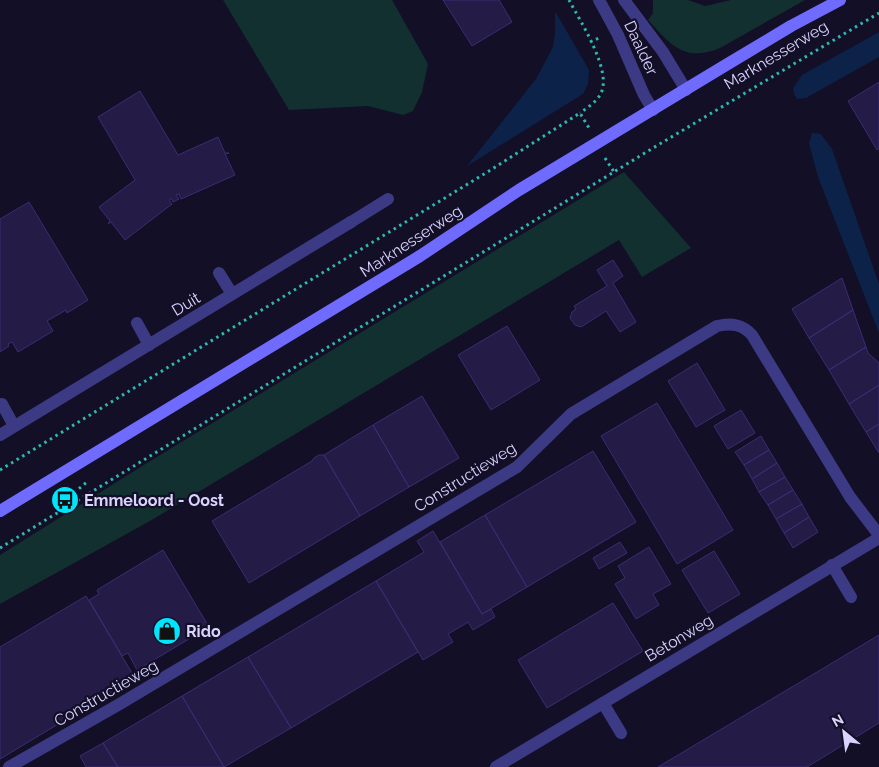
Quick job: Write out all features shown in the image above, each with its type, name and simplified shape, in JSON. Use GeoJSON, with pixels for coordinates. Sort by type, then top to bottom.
{"type":"FeatureCollection","features":[{"type":"Feature","properties":{"kind":"main road","name":"Marknesserweg"},"geometry":{"type":"LineString","coordinates":[[0,511],[420,256],[519,190],[791,26],[840,0]]}},
{"type":"Feature","properties":{"kind":"street","name":"Daalder"},"geometry":{"type":"LineString","coordinates":[[600,0],[618,35],[644,95],[653,110]]}},
{"type":"Feature","properties":{"kind":"street","name":"Daalder"},"geometry":{"type":"LineString","coordinates":[[624,0],[663,52],[686,90]]}},
{"type":"Feature","properties":{"kind":"street","name":"Duit"},"geometry":{"type":"LineString","coordinates":[[0,435],[388,199]]}},
{"type":"Feature","properties":{"kind":"street"},"geometry":{"type":"LineString","coordinates":[[220,273],[232,294]]}},
{"type":"Feature","properties":{"kind":"street"},"geometry":{"type":"LineString","coordinates":[[137,323],[149,345]]}},
{"type":"Feature","properties":{"kind":"street","name":"Constructieweg"},"geometry":{"type":"LineString","coordinates":[[9,767],[118,705],[517,467],[571,414],[717,326],[733,324],[745,328],[752,335],[850,497],[879,537]]}},
{"type":"Feature","properties":{"kind":"street"},"geometry":{"type":"LineString","coordinates":[[2,404],[14,426]]}},
{"type":"Feature","properties":{"kind":"street","name":"Betonweg"},"geometry":{"type":"LineString","coordinates":[[496,767],[879,537]]}},
{"type":"Feature","properties":{"kind":"street"},"geometry":{"type":"LineString","coordinates":[[832,565],[851,597]]}},
{"type":"Feature","properties":{"kind":"street"},"geometry":{"type":"LineString","coordinates":[[603,703],[621,733]]}},
{"type":"Feature","properties":{"kind":"path"},"geometry":{"type":"LineString","coordinates":[[0,470],[489,171],[580,113],[600,95],[603,89],[604,74],[570,0]]}},
{"type":"Feature","properties":{"kind":"path","name":"Marknesserweg"},"geometry":{"type":"LineString","coordinates":[[27,532],[614,172],[879,13]]}},
{"type":"Feature","properties":{"kind":"path"},"geometry":{"type":"LineString","coordinates":[[580,113],[588,128]]}},
{"type":"Feature","properties":{"kind":"path"},"geometry":{"type":"LineString","coordinates":[[605,157],[614,172]]}},
{"type":"Feature","properties":{"kind":"path"},"geometry":{"type":"LineString","coordinates":[[69,497],[87,482]]}},
{"type":"Feature","properties":{"kind":"path"},"geometry":{"type":"LineString","coordinates":[[0,548],[27,532],[24,527]]}},
{"type":"Feature","properties":{"kind":"green space"},"geometry":{"type":"Polygon","coordinates":[[[223,0],[392,0],[428,64],[422,92],[413,111],[403,115],[368,106],[289,110],[223,0]]]}},
{"type":"Feature","properties":{"kind":"green space"},"geometry":{"type":"Polygon","coordinates":[[[653,0],[688,0],[705,6],[731,0],[805,0],[720,48],[697,53],[679,49],[663,37],[648,20],[653,13],[653,0]]]}},
{"type":"Feature","properties":{"kind":"green space"},"geometry":{"type":"Polygon","coordinates":[[[624,172],[691,248],[642,277],[619,240],[150,521],[0,604],[0,555],[147,463],[624,172]]]}},
{"type":"Feature","properties":{"kind":"water"},"geometry":{"type":"Polygon","coordinates":[[[555,11],[589,70],[588,84],[583,94],[467,166],[536,79],[553,47],[555,11]]]}},
{"type":"Feature","properties":{"kind":"water"},"geometry":{"type":"Polygon","coordinates":[[[879,32],[879,57],[806,98],[797,99],[793,88],[802,75],[879,32]]]}},
{"type":"Feature","properties":{"kind":"water"},"geometry":{"type":"Polygon","coordinates":[[[812,133],[821,134],[832,149],[879,284],[879,333],[818,177],[809,143],[812,133]]]}},
{"type":"Feature","properties":{"kind":"building"},"geometry":{"type":"Polygon","coordinates":[[[443,0],[499,0],[512,22],[472,46],[443,0]]]}},
{"type":"Feature","properties":{"kind":"building"},"geometry":{"type":"Polygon","coordinates":[[[879,82],[879,149],[877,150],[848,101],[879,82]]]}},
{"type":"Feature","properties":{"kind":"building"},"geometry":{"type":"Polygon","coordinates":[[[140,91],[178,155],[218,137],[225,153],[229,153],[225,154],[235,175],[181,199],[179,194],[176,195],[179,199],[173,202],[171,198],[169,200],[172,204],[125,240],[111,222],[108,224],[110,221],[99,207],[135,180],[98,117],[140,91]]]}},
{"type":"Feature","properties":{"kind":"building"},"geometry":{"type":"Polygon","coordinates":[[[29,202],[88,300],[67,313],[66,310],[47,321],[53,331],[18,352],[12,342],[0,352],[0,219],[29,202]]]}},
{"type":"Feature","properties":{"kind":"building"},"geometry":{"type":"Polygon","coordinates":[[[613,260],[623,276],[613,283],[636,322],[620,332],[606,311],[581,327],[575,325],[570,318],[572,312],[576,309],[574,306],[607,286],[597,270],[613,260]]]}},
{"type":"Feature","properties":{"kind":"building"},"geometry":{"type":"Polygon","coordinates":[[[842,278],[853,310],[809,338],[792,309],[842,278]]]}},
{"type":"Feature","properties":{"kind":"building"},"geometry":{"type":"Polygon","coordinates":[[[853,310],[866,347],[829,370],[809,338],[853,310]]]}},
{"type":"Feature","properties":{"kind":"building"},"geometry":{"type":"Polygon","coordinates":[[[507,326],[540,380],[491,410],[458,355],[507,326]]]}},
{"type":"Feature","properties":{"kind":"building"},"geometry":{"type":"Polygon","coordinates":[[[866,347],[868,353],[879,363],[879,385],[849,404],[829,370],[866,347]]]}},
{"type":"Feature","properties":{"kind":"building"},"geometry":{"type":"Polygon","coordinates":[[[697,363],[725,410],[696,427],[668,381],[697,363]]]}},
{"type":"Feature","properties":{"kind":"building"},"geometry":{"type":"Polygon","coordinates":[[[879,385],[879,424],[866,432],[849,404],[879,385]]]}},
{"type":"Feature","properties":{"kind":"building"},"geometry":{"type":"Polygon","coordinates":[[[422,396],[459,458],[409,487],[373,425],[422,396]]]}},
{"type":"Feature","properties":{"kind":"building"},"geometry":{"type":"Polygon","coordinates":[[[657,403],[733,530],[677,564],[601,436],[657,403]]]}},
{"type":"Feature","properties":{"kind":"building"},"geometry":{"type":"Polygon","coordinates":[[[741,410],[755,433],[728,449],[714,426],[741,410]]]}},
{"type":"Feature","properties":{"kind":"building"},"geometry":{"type":"Polygon","coordinates":[[[879,424],[879,453],[866,432],[879,424]]]}},
{"type":"Feature","properties":{"kind":"building"},"geometry":{"type":"Polygon","coordinates":[[[373,425],[409,487],[360,516],[324,455],[373,425]]]}},
{"type":"Feature","properties":{"kind":"building"},"geometry":{"type":"Polygon","coordinates":[[[761,436],[769,450],[744,465],[735,452],[761,436]]]}},
{"type":"Feature","properties":{"kind":"building"},"geometry":{"type":"Polygon","coordinates":[[[769,450],[777,463],[752,479],[744,465],[769,450]]]}},
{"type":"Feature","properties":{"kind":"building"},"geometry":{"type":"Polygon","coordinates":[[[593,451],[636,522],[527,587],[485,515],[593,451]]]}},
{"type":"Feature","properties":{"kind":"building"},"geometry":{"type":"Polygon","coordinates":[[[319,455],[324,455],[360,516],[249,583],[212,521],[319,455]]]}},
{"type":"Feature","properties":{"kind":"building"},"geometry":{"type":"Polygon","coordinates":[[[777,463],[785,477],[759,492],[752,479],[777,463]]]}},
{"type":"Feature","properties":{"kind":"building"},"geometry":{"type":"Polygon","coordinates":[[[785,477],[793,490],[768,505],[759,492],[785,477]]]}},
{"type":"Feature","properties":{"kind":"building"},"geometry":{"type":"Polygon","coordinates":[[[793,490],[802,504],[776,519],[768,505],[793,490]]]}},
{"type":"Feature","properties":{"kind":"building"},"geometry":{"type":"Polygon","coordinates":[[[802,504],[809,517],[784,533],[776,519],[802,504]]]}},
{"type":"Feature","properties":{"kind":"building"},"geometry":{"type":"Polygon","coordinates":[[[485,515],[527,587],[482,614],[440,542],[485,515]]]}},
{"type":"Feature","properties":{"kind":"building"},"geometry":{"type":"Polygon","coordinates":[[[809,517],[818,532],[793,548],[784,533],[809,517]]]}},
{"type":"Feature","properties":{"kind":"building"},"geometry":{"type":"Polygon","coordinates":[[[433,531],[482,614],[491,609],[495,617],[473,630],[468,622],[448,634],[453,642],[423,660],[376,581],[424,552],[417,541],[433,531]]]}},
{"type":"Feature","properties":{"kind":"building"},"geometry":{"type":"Polygon","coordinates":[[[620,542],[627,553],[599,569],[593,558],[620,542]]]}},
{"type":"Feature","properties":{"kind":"building"},"geometry":{"type":"Polygon","coordinates":[[[649,547],[671,584],[653,594],[659,605],[636,619],[615,584],[625,578],[618,566],[649,547]]]}},
{"type":"Feature","properties":{"kind":"building"},"geometry":{"type":"Polygon","coordinates":[[[163,550],[209,627],[137,670],[128,653],[122,656],[89,600],[99,594],[97,590],[163,550]]]}},
{"type":"Feature","properties":{"kind":"building"},"geometry":{"type":"Polygon","coordinates":[[[714,551],[740,594],[708,613],[682,570],[714,551]]]}},
{"type":"Feature","properties":{"kind":"building"},"geometry":{"type":"Polygon","coordinates":[[[376,581],[418,652],[291,728],[248,657],[376,581]]]}},
{"type":"Feature","properties":{"kind":"building"},"geometry":{"type":"Polygon","coordinates":[[[86,596],[135,678],[0,759],[0,647],[86,596]]]}},
{"type":"Feature","properties":{"kind":"building"},"geometry":{"type":"Polygon","coordinates":[[[613,603],[643,651],[547,708],[518,660],[613,603]]]}},
{"type":"Feature","properties":{"kind":"building"},"geometry":{"type":"Polygon","coordinates":[[[879,635],[879,723],[807,767],[658,767],[879,635]]]}},
{"type":"Feature","properties":{"kind":"building"},"geometry":{"type":"Polygon","coordinates":[[[248,657],[291,728],[224,767],[182,696],[248,657]]]}},
{"type":"Feature","properties":{"kind":"building"},"geometry":{"type":"Polygon","coordinates":[[[182,696],[224,767],[118,767],[103,743],[182,696]]]}},
{"type":"Feature","properties":{"kind":"building"},"geometry":{"type":"Polygon","coordinates":[[[103,743],[118,767],[86,767],[80,756],[103,743]]]}},
{"type":"Feature","properties":{"kind":"place","name":"Emmeloord - Oost"},"geometry":{"type":"Point","coordinates":[65,500]}},
{"type":"Feature","properties":{"kind":"place","name":"Rido"},"geometry":{"type":"Point","coordinates":[167,631]}}]}
